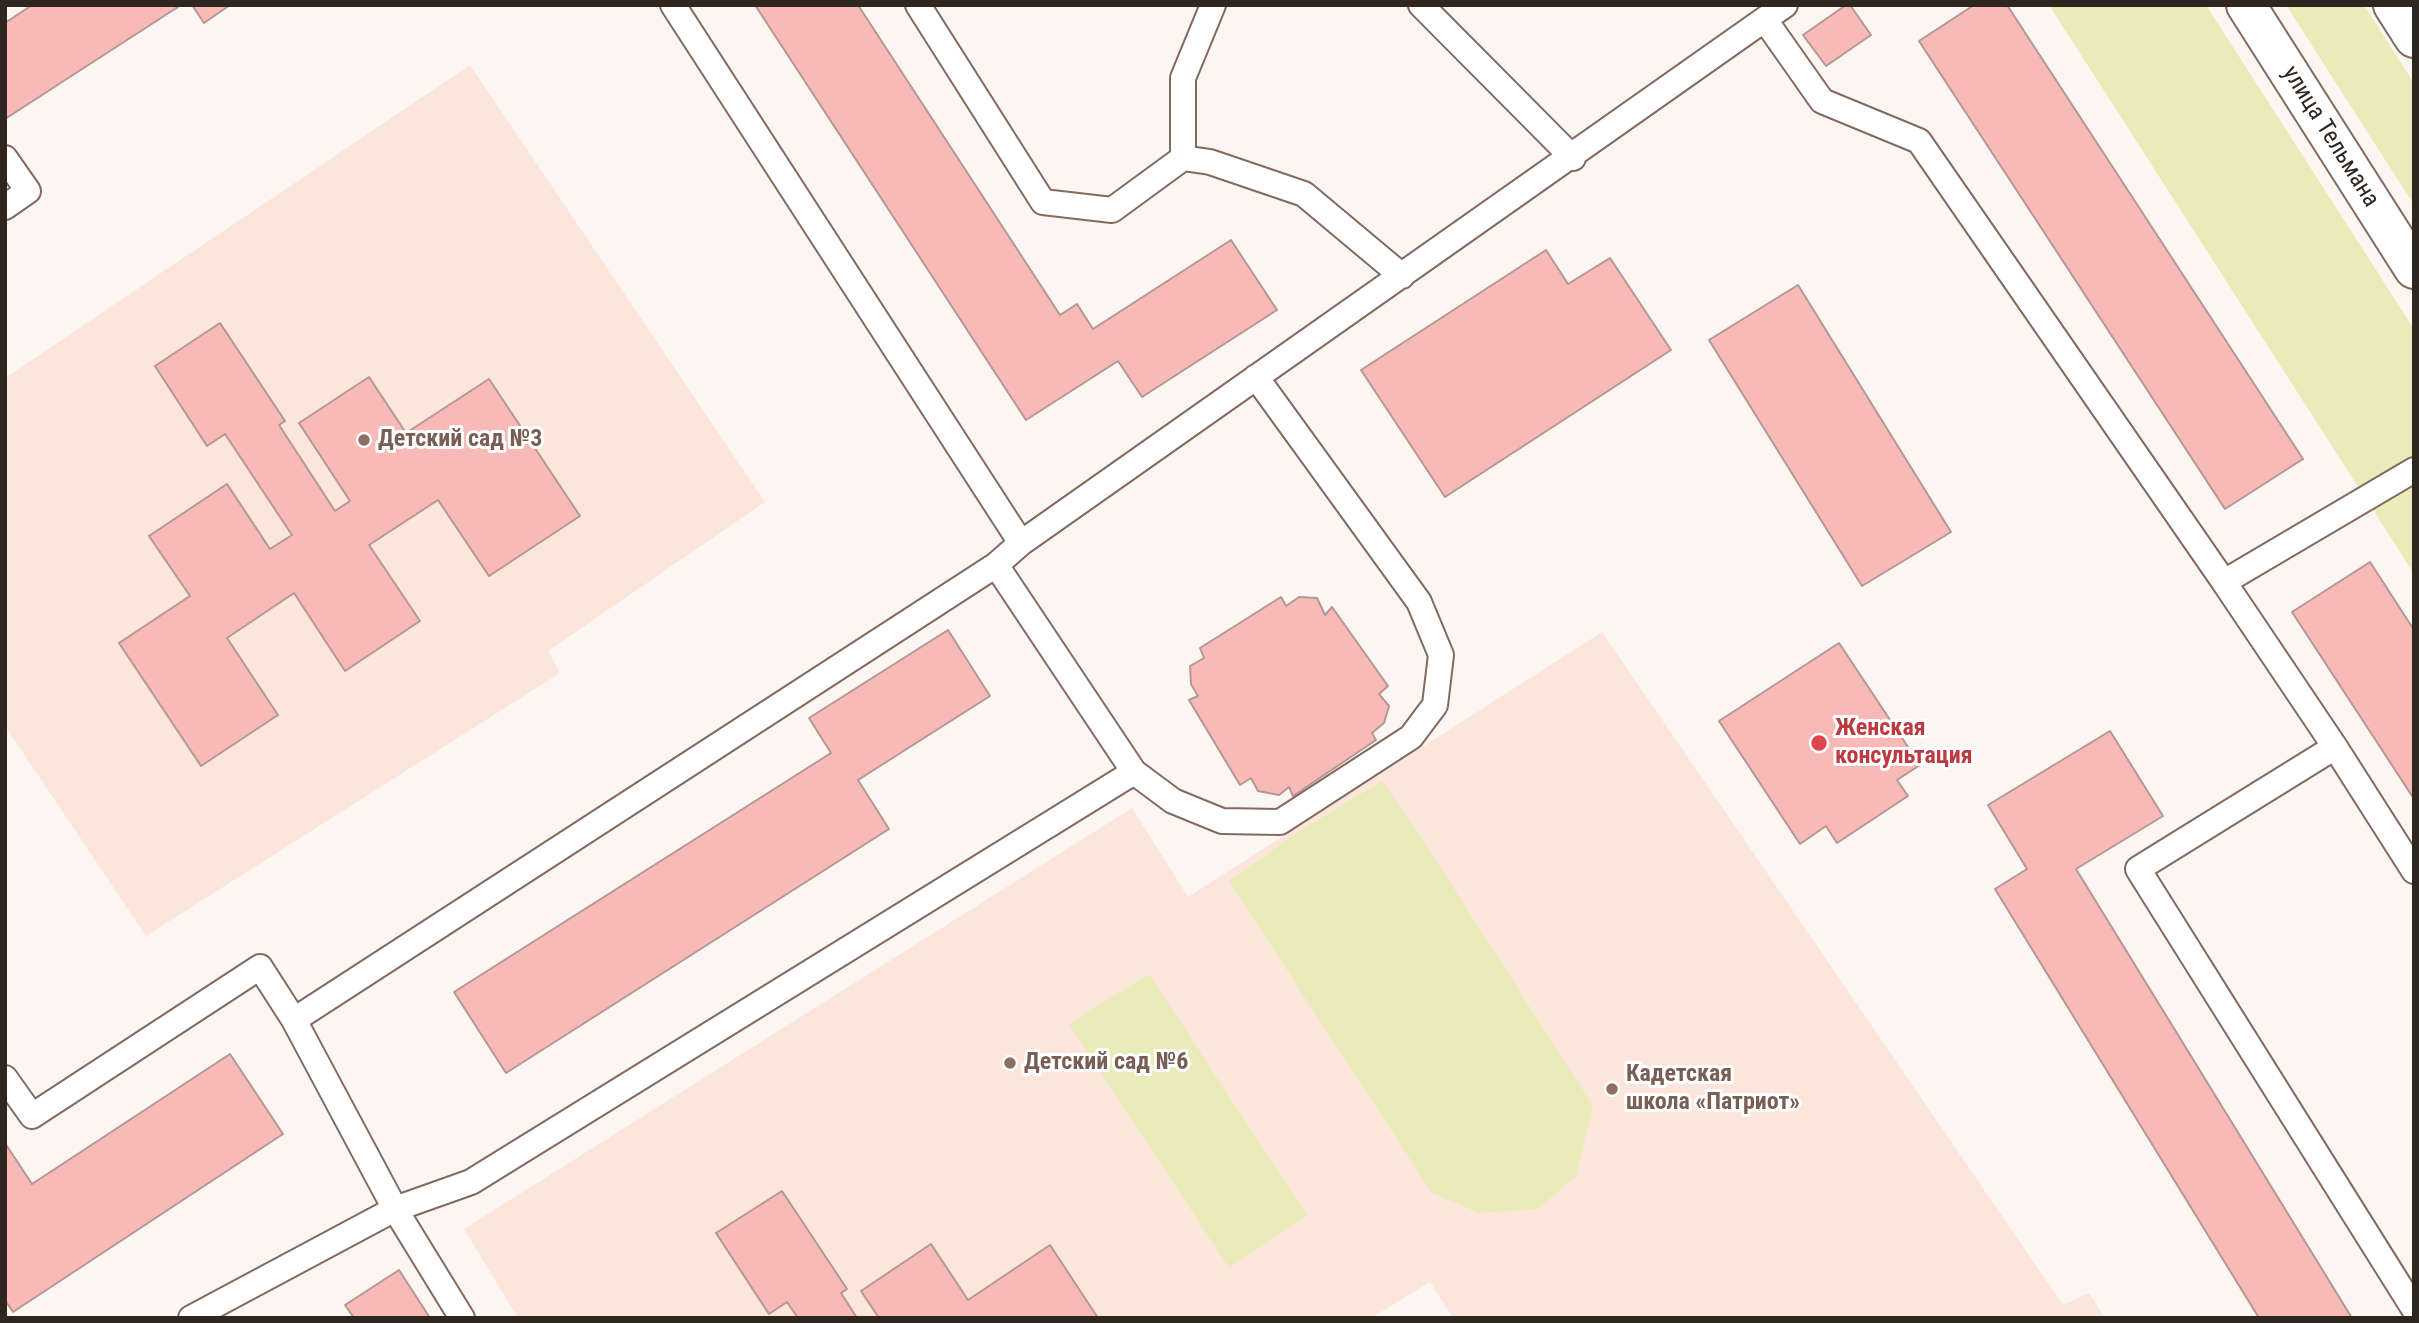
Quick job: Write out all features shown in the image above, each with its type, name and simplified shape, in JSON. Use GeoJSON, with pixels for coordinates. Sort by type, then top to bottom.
{"type":"FeatureCollection","features":[{"type":"Feature","properties":{"kind":"main road","name":"улица Тельмана"},"geometry":{"type":"LineString","coordinates":[[2246,5],[2414,270]]}},
{"type":"Feature","properties":{"kind":"main road"},"geometry":{"type":"LineString","coordinates":[[2393,5],[2414,38]]}},
{"type":"Feature","properties":{"kind":"lane"},"geometry":{"type":"LineString","coordinates":[[673,5],[1021,543]]}},
{"type":"Feature","properties":{"kind":"lane"},"geometry":{"type":"LineString","coordinates":[[918,5],[1043,202],[1112,210],[1183,158],[1210,162],[1304,194],[1402,276]]}},
{"type":"Feature","properties":{"kind":"lane"},"geometry":{"type":"LineString","coordinates":[[1183,158],[1183,78],[1213,5]]}},
{"type":"Feature","properties":{"kind":"lane"},"geometry":{"type":"LineString","coordinates":[[1421,5],[1573,158]]}},
{"type":"Feature","properties":{"kind":"lane"},"geometry":{"type":"LineString","coordinates":[[294,1020],[996,565],[1021,543],[1573,158],[1785,5]]}},
{"type":"Feature","properties":{"kind":"lane"},"geometry":{"type":"LineString","coordinates":[[1765,20],[1822,101],[1919,141],[2336,747],[2414,871]]}},
{"type":"Feature","properties":{"kind":"lane"},"geometry":{"type":"LineString","coordinates":[[5,158],[28,191],[5,207]]}},
{"type":"Feature","properties":{"kind":"lane"},"geometry":{"type":"LineString","coordinates":[[996,565],[1134,772],[1172,801],[1222,821],[1280,822],[1411,737],[1435,705],[1441,654],[1419,603],[1256,377]]}},
{"type":"Feature","properties":{"kind":"lane"},"geometry":{"type":"LineString","coordinates":[[2224,582],[2414,470]]}},
{"type":"Feature","properties":{"kind":"lane"},"geometry":{"type":"LineString","coordinates":[[2336,747],[2138,869],[2414,1309]]}},
{"type":"Feature","properties":{"kind":"lane"},"geometry":{"type":"LineString","coordinates":[[191,1318],[395,1209],[471,1182],[1134,772]]}},
{"type":"Feature","properties":{"kind":"lane"},"geometry":{"type":"LineString","coordinates":[[5,1078],[32,1116],[260,967],[294,1020],[395,1209],[462,1318]]}},
{"type":"Feature","properties":{"kind":"shaded area","name":"Детский сад №3"},"geometry":{"type":"Polygon","coordinates":[[[470,65],[765,502],[548,651],[560,673],[146,936],[5,726],[5,378],[470,65]]]}},
{"type":"Feature","properties":{"kind":"shaded area"},"geometry":{"type":"Polygon","coordinates":[[[1602,632],[2063,1305],[2089,1293],[2105,1318],[1453,1318],[1430,1282],[1371,1318],[518,1318],[464,1229],[1132,808],[1188,897],[1602,632]]]}},
{"type":"Feature","properties":{"kind":"green space"},"geometry":{"type":"Polygon","coordinates":[[[2049,5],[2206,5],[2414,329],[2414,574],[2049,5]]]}},
{"type":"Feature","properties":{"kind":"green space"},"geometry":{"type":"Polygon","coordinates":[[[2286,5],[2364,5],[2414,83],[2414,205],[2286,5]]]}},
{"type":"Feature","properties":{"kind":"green space"},"geometry":{"type":"Polygon","coordinates":[[[1382,781],[1414,826],[1593,1106],[1576,1176],[1538,1209],[1479,1213],[1432,1193],[1229,881],[1304,828],[1382,781]]]}},
{"type":"Feature","properties":{"kind":"green space"},"geometry":{"type":"Polygon","coordinates":[[[1149,974],[1307,1215],[1229,1268],[1069,1024],[1149,974]]]}},
{"type":"Feature","properties":{"kind":"building"},"geometry":{"type":"Polygon","coordinates":[[[32,5],[181,5],[5,119],[5,23],[32,5]]]}},
{"type":"Feature","properties":{"kind":"building"},"geometry":{"type":"Polygon","coordinates":[[[192,5],[230,5],[204,23],[192,5]]]}},
{"type":"Feature","properties":{"kind":"building"},"geometry":{"type":"Polygon","coordinates":[[[755,5],[858,5],[1060,315],[1077,304],[1093,329],[1231,240],[1277,310],[1142,397],[1118,361],[1026,420],[755,5]]]}},
{"type":"Feature","properties":{"kind":"building"},"geometry":{"type":"Polygon","coordinates":[[[1846,5],[1850,5],[1871,35],[1826,66],[1803,35],[1846,5]]]}},
{"type":"Feature","properties":{"kind":"building"},"geometry":{"type":"Polygon","coordinates":[[[1974,5],[2007,5],[2303,459],[2225,509],[1919,41],[1974,5]]]}},
{"type":"Feature","properties":{"kind":"building"},"geometry":{"type":"Polygon","coordinates":[[[1546,250],[1568,284],[1610,258],[1671,350],[1445,497],[1361,370],[1546,250]]]}},
{"type":"Feature","properties":{"kind":"building"},"geometry":{"type":"Polygon","coordinates":[[[1798,285],[1951,532],[1862,586],[1709,340],[1798,285]]]}},
{"type":"Feature","properties":{"kind":"building"},"geometry":{"type":"Polygon","coordinates":[[[220,323],[285,421],[279,425],[335,511],[350,501],[299,423],[369,377],[406,433],[489,379],[580,516],[489,576],[438,500],[369,545],[420,621],[345,671],[294,593],[227,638],[278,715],[201,766],[119,643],[190,596],[149,536],[227,484],[270,549],[292,535],[225,434],[207,446],[155,366],[220,323]]]}},
{"type":"Feature","properties":{"kind":"building"},"geometry":{"type":"Polygon","coordinates":[[[2370,562],[2414,630],[2414,799],[2292,612],[2370,562]]]}},
{"type":"Feature","properties":{"kind":"building"},"geometry":{"type":"Polygon","coordinates":[[[1281,597],[1286,606],[1299,597],[1317,598],[1325,615],[1332,607],[1388,686],[1379,694],[1389,706],[1384,723],[1372,733],[1376,740],[1293,796],[1289,787],[1279,795],[1258,791],[1251,778],[1240,785],[1189,700],[1198,696],[1191,684],[1190,666],[1204,658],[1200,648],[1281,597]]]}},
{"type":"Feature","properties":{"kind":"building"},"geometry":{"type":"Polygon","coordinates":[[[948,630],[990,696],[858,780],[889,829],[506,1073],[454,992],[831,753],[809,718],[948,630]]]}},
{"type":"Feature","properties":{"kind":"building","name":"Женская консультация"},"geometry":{"type":"Polygon","coordinates":[[[1839,643],[1920,765],[1897,780],[1908,796],[1837,843],[1826,826],[1800,844],[1719,721],[1839,643]]]}},
{"type":"Feature","properties":{"kind":"building"},"geometry":{"type":"Polygon","coordinates":[[[2110,731],[2163,816],[2076,869],[2352,1318],[2259,1318],[1995,889],[2027,869],[1988,805],[2110,731]]]}},
{"type":"Feature","properties":{"kind":"building"},"geometry":{"type":"Polygon","coordinates":[[[230,1054],[283,1134],[13,1312],[5,1300],[5,1143],[32,1184],[230,1054]]]}},
{"type":"Feature","properties":{"kind":"building"},"geometry":{"type":"Polygon","coordinates":[[[782,1191],[847,1289],[841,1293],[857,1318],[798,1318],[787,1302],[769,1314],[716,1233],[782,1191]]]}},
{"type":"Feature","properties":{"kind":"building"},"geometry":{"type":"Polygon","coordinates":[[[931,1244],[968,1300],[1050,1245],[1098,1318],[879,1318],[861,1291],[931,1244]]]}},
{"type":"Feature","properties":{"kind":"building"},"geometry":{"type":"Polygon","coordinates":[[[399,1270],[430,1318],[354,1318],[345,1305],[399,1270]]]}},
{"type":"Feature","properties":{"kind":"place","name":"Детский сад №3"},"geometry":{"type":"Point","coordinates":[364,440]}},
{"type":"Feature","properties":{"kind":"place","name":"Женская консультация"},"geometry":{"type":"Point","coordinates":[1819,743]}},
{"type":"Feature","properties":{"kind":"place","name":"Детский сад №6"},"geometry":{"type":"Point","coordinates":[1010,1063]}},
{"type":"Feature","properties":{"kind":"place","name":"Кадетская школа «Патриот»"},"geometry":{"type":"Point","coordinates":[1612,1089]}}]}
